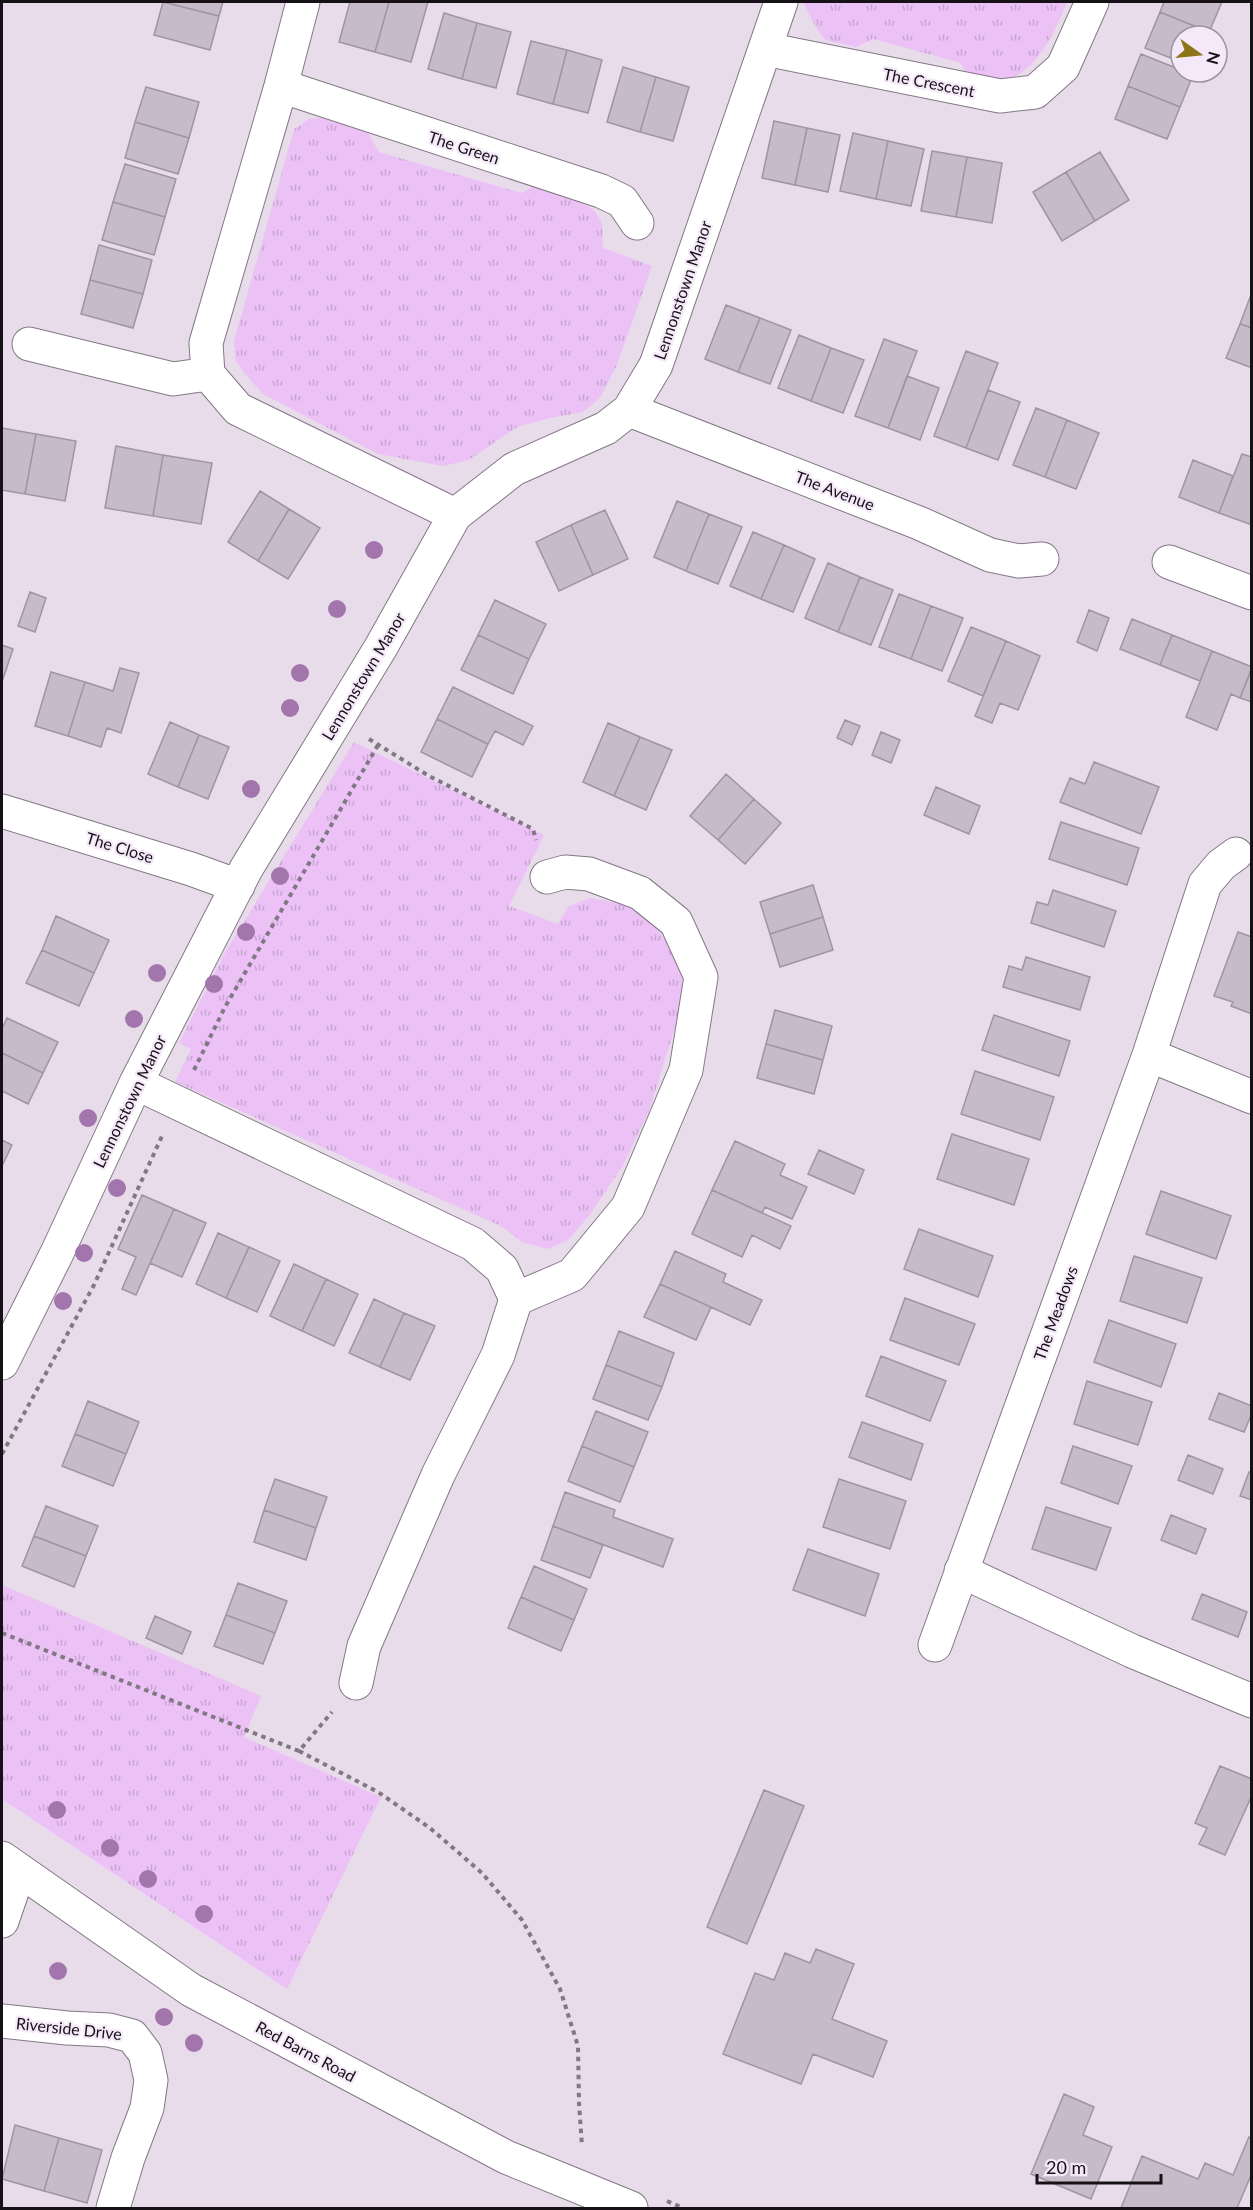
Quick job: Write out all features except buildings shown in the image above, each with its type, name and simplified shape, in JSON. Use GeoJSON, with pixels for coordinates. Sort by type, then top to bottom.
{"type":"FeatureCollection","features":[{"type":"Feature","properties":{"kind":"street"},"geometry":{"type":"LineString","coordinates":[[303,2],[281,86],[206,343],[208,374],[238,409],[455,515]]}},
{"type":"Feature","properties":{"kind":"street"},"geometry":{"type":"LineString","coordinates":[[765,49],[781,2]]}},
{"type":"Feature","properties":{"kind":"street","name":"The Crescent"},"geometry":{"type":"LineString","coordinates":[[765,49],[1000,96],[1035,92],[1063,67],[1092,2]]}},
{"type":"Feature","properties":{"kind":"street","name":"Lennonstown Manor"},"geometry":{"type":"LineString","coordinates":[[2,1363],[57,1253],[136,1083],[246,869],[381,647],[455,515],[514,469],[606,428],[629,410],[656,365],[765,49]]}},
{"type":"Feature","properties":{"kind":"street","name":"The Green"},"geometry":{"type":"LineString","coordinates":[[281,86],[601,191],[622,201],[638,223]]}},
{"type":"Feature","properties":{"kind":"street"},"geometry":{"type":"LineString","coordinates":[[29,344],[173,379],[208,374]]}},
{"type":"Feature","properties":{"kind":"street","name":"The Avenue"},"geometry":{"type":"LineString","coordinates":[[629,410],[919,523],[990,555],[1019,561],[1042,559]]}},
{"type":"Feature","properties":{"kind":"street"},"geometry":{"type":"LineString","coordinates":[[1169,562],[1251,593]]}},
{"type":"Feature","properties":{"kind":"street","name":"The Close"},"geometry":{"type":"LineString","coordinates":[[2,811],[191,869],[238,886]]}},
{"type":"Feature","properties":{"kind":"street","name":"The Meadows"},"geometry":{"type":"LineString","coordinates":[[934,1645],[1149,1055],[1205,884],[1221,865],[1236,854]]}},
{"type":"Feature","properties":{"kind":"street"},"geometry":{"type":"LineString","coordinates":[[516,1299],[572,1275],[628,1207],[686,1070],[701,977],[676,922],[640,892],[589,874],[565,872],[547,877]]}},
{"type":"Feature","properties":{"kind":"street"},"geometry":{"type":"LineString","coordinates":[[1149,1055],[1251,1097]]}},
{"type":"Feature","properties":{"kind":"street"},"geometry":{"type":"LineString","coordinates":[[136,1083],[473,1244],[502,1269],[516,1299],[498,1355],[438,1475],[364,1646],[356,1683]]}},
{"type":"Feature","properties":{"kind":"street"},"geometry":{"type":"LineString","coordinates":[[962,1571],[1132,1651],[1251,1701]]}},
{"type":"Feature","properties":{"kind":"street"},"geometry":{"type":"LineString","coordinates":[[2,1921],[10,1865]]}},
{"type":"Feature","properties":{"kind":"street","name":"Red Barns Road"},"geometry":{"type":"LineString","coordinates":[[10,1865],[191,1990],[506,2157],[631,2208]]}},
{"type":"Feature","properties":{"kind":"street","name":"Riverside Drive"},"geometry":{"type":"LineString","coordinates":[[2,2021],[109,2030],[132,2036],[146,2054],[151,2080],[147,2108],[128,2158],[113,2208]]}},
{"type":"Feature","properties":{"kind":"path"},"geometry":{"type":"LineString","coordinates":[[337,720],[429,776],[533,829],[547,877]]}},
{"type":"Feature","properties":{"kind":"path"},"geometry":{"type":"LineString","coordinates":[[2,1634],[299,1751],[378,1792],[430,1828],[482,1873],[522,1920],[560,1989],[578,2046],[582,2149],[591,2192]]}},
{"type":"Feature","properties":{"kind":"path"},"geometry":{"type":"LineString","coordinates":[[299,1751],[356,1683]]}},
{"type":"Feature","properties":{"kind":"green space"},"geometry":{"type":"Polygon","coordinates":[[[803,2],[1067,2],[1052,35],[1029,67],[1009,79],[1000,80],[967,76],[961,63],[873,39],[856,47],[825,40],[803,2]]]}},
{"type":"Feature","properties":{"kind":"green space"},"geometry":{"type":"Polygon","coordinates":[[[325,117],[367,131],[379,152],[521,193],[534,186],[573,198],[592,209],[598,216],[602,224],[603,248],[652,266],[617,365],[600,398],[583,412],[517,427],[469,460],[443,466],[378,454],[263,394],[235,359],[234,341],[294,129],[309,119],[325,117]]]}},
{"type":"Feature","properties":{"kind":"green space"},"geometry":{"type":"Polygon","coordinates":[[[354,742],[544,835],[509,906],[558,924],[568,907],[590,898],[623,904],[648,918],[669,944],[683,970],[681,1008],[649,1111],[622,1167],[589,1216],[568,1240],[548,1249],[522,1242],[501,1226],[175,1082],[191,1049],[179,1043],[226,951],[354,742]]]}},
{"type":"Feature","properties":{"kind":"green space"},"geometry":{"type":"Polygon","coordinates":[[[2,1585],[261,1696],[244,1737],[381,1797],[287,1989],[2,1799],[2,1585]]]}}]}
